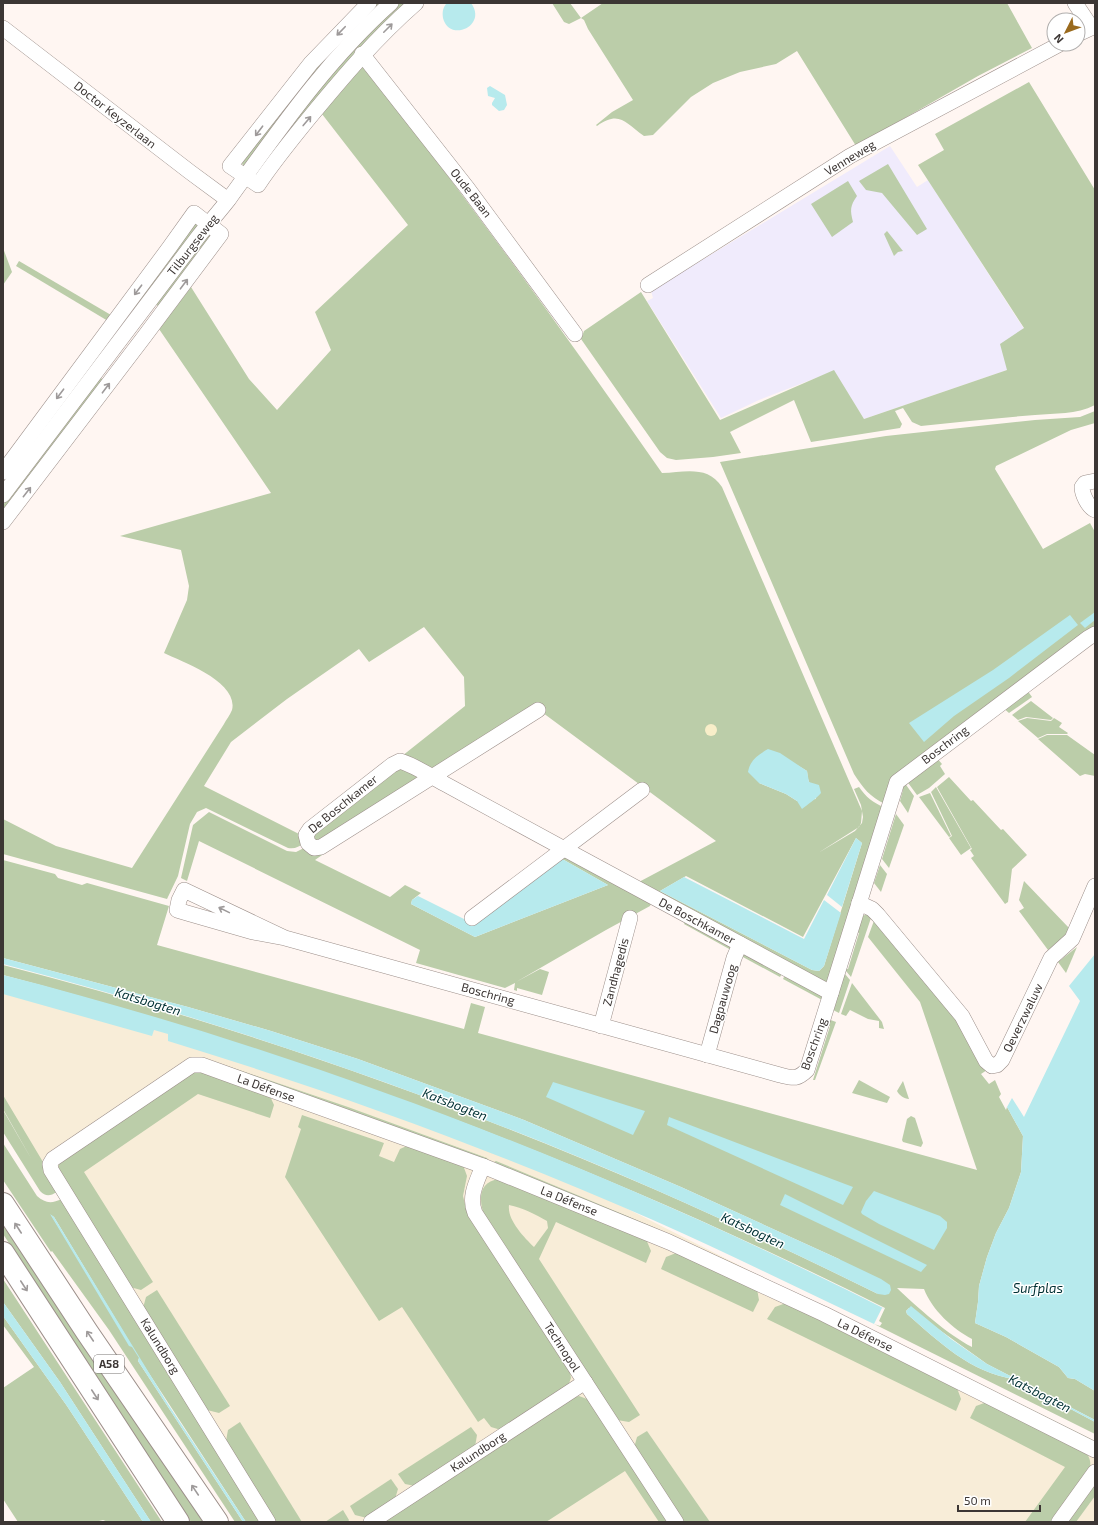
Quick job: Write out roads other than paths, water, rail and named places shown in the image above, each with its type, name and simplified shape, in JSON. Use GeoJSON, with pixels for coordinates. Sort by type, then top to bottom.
{"type":"FeatureCollection","features":[{"type":"Feature","properties":{"kind":"highway","name":"A58"},"geometry":{"type":"LineString","coordinates":[[3,1204],[87,1332],[217,1522]]}},
{"type":"Feature","properties":{"kind":"highway","name":"A58"},"geometry":{"type":"LineString","coordinates":[[3,1253],[178,1522]]}},
{"type":"Feature","properties":{"kind":"street"},"geometry":{"type":"LineString","coordinates":[[369,3],[311,63],[230,166],[258,184],[284,149],[362,54],[416,3]]}},
{"type":"Feature","properties":{"kind":"street","name":"Tilburgseweg"},"geometry":{"type":"LineString","coordinates":[[3,495],[208,224],[228,200],[244,176],[333,62],[354,38],[391,3]]}},
{"type":"Feature","properties":{"kind":"street"},"geometry":{"type":"LineString","coordinates":[[1075,3],[1088,29]]}},
{"type":"Feature","properties":{"kind":"street","name":"Doctor Keyzerlaan"},"geometry":{"type":"LineString","coordinates":[[3,28],[228,200]]}},
{"type":"Feature","properties":{"kind":"street","name":"Venneweg"},"geometry":{"type":"LineString","coordinates":[[648,285],[850,156],[1046,51]]}},
{"type":"Feature","properties":{"kind":"street","name":"Oude Baan"},"geometry":{"type":"LineString","coordinates":[[362,54],[468,189],[575,334]]}},
{"type":"Feature","properties":{"kind":"street","name":"Tilburgseweg"},"geometry":{"type":"LineString","coordinates":[[3,472],[170,248],[194,213],[221,234],[3,522]]}},
{"type":"Feature","properties":{"kind":"street"},"geometry":{"type":"LineString","coordinates":[[1095,481],[1085,483],[1082,487],[1082,491],[1091,508],[1095,510]]}},
{"type":"Feature","properties":{"kind":"street","name":"Boschring"},"geometry":{"type":"LineString","coordinates":[[285,938],[184,890],[179,900],[177,910],[253,932],[285,938],[787,1077],[793,1078],[801,1076],[807,1070],[897,782],[1063,656],[1095,634]]}},
{"type":"Feature","properties":{"kind":"street","name":"De Boschkamer"},"geometry":{"type":"LineString","coordinates":[[538,710],[432,777],[321,847],[314,848],[306,839],[306,835],[310,829],[392,765],[400,761],[432,777],[564,848],[831,993]]}},
{"type":"Feature","properties":{"kind":"street"},"geometry":{"type":"LineString","coordinates":[[472,918],[642,790]]}},
{"type":"Feature","properties":{"kind":"street","name":"Oeverzwaluw"},"geometry":{"type":"LineString","coordinates":[[859,903],[872,909],[878,915],[962,1016],[986,1061],[992,1066],[997,1065],[1002,1060],[1051,958],[1072,939],[1095,886]]}},
{"type":"Feature","properties":{"kind":"street","name":"Zandhagedis"},"geometry":{"type":"LineString","coordinates":[[601,1026],[630,918]]}},
{"type":"Feature","properties":{"kind":"street","name":"Dagpauwoog"},"geometry":{"type":"LineString","coordinates":[[707,1055],[734,958],[740,944]]}},
{"type":"Feature","properties":{"kind":"street","name":"La Défense"},"geometry":{"type":"LineString","coordinates":[[51,1170],[50,1164],[53,1159],[192,1065],[202,1065],[483,1166],[669,1242],[781,1294],[1095,1450]]}},
{"type":"Feature","properties":{"kind":"street","name":"Technopol"},"geometry":{"type":"LineString","coordinates":[[483,1166],[472,1194],[472,1204],[475,1213],[676,1522]]}},
{"type":"Feature","properties":{"kind":"street","name":"Kalundborg"},"geometry":{"type":"LineString","coordinates":[[51,1170],[268,1522]]}},
{"type":"Feature","properties":{"kind":"street","name":"Kalundborg"},"geometry":{"type":"LineString","coordinates":[[371,1522],[585,1382]]}},
{"type":"Feature","properties":{"kind":"street"},"geometry":{"type":"LineString","coordinates":[[1060,1522],[1095,1472]]}},
{"type":"Feature","properties":{"kind":"water"},"geometry":{"type":"Polygon","coordinates":[[[447,3],[471,3],[475,11],[475,19],[466,28],[459,30],[452,29],[447,25],[443,18],[444,8],[447,3]]]}},
{"type":"Feature","properties":{"kind":"water"},"geometry":{"type":"Polygon","coordinates":[[[490,86],[505,95],[507,105],[504,110],[499,111],[492,105],[495,98],[488,96],[487,88],[490,86]]]}},
{"type":"Feature","properties":{"kind":"water"},"geometry":{"type":"Polygon","coordinates":[[[1095,612],[1095,620],[1085,628],[1080,623],[1095,612]]]}},
{"type":"Feature","properties":{"kind":"water"},"geometry":{"type":"Polygon","coordinates":[[[1070,615],[1078,625],[1009,678],[954,716],[924,742],[909,723],[993,670],[1070,615]]]}},
{"type":"Feature","properties":{"kind":"water"},"geometry":{"type":"Polygon","coordinates":[[[768,749],[780,753],[807,771],[809,782],[819,785],[821,793],[802,809],[797,801],[786,794],[759,783],[748,772],[753,761],[768,749]]]}},
{"type":"Feature","properties":{"kind":"water"},"geometry":{"type":"Polygon","coordinates":[[[856,838],[862,843],[842,907],[827,895],[856,838]]]}},
{"type":"Feature","properties":{"kind":"water"},"geometry":{"type":"Polygon","coordinates":[[[559,859],[564,860],[608,885],[475,937],[411,904],[412,900],[418,896],[466,920],[559,859]]]}},
{"type":"Feature","properties":{"kind":"water"},"geometry":{"type":"Polygon","coordinates":[[[684,877],[804,939],[824,900],[841,913],[824,966],[819,971],[812,970],[660,891],[684,877]]]}},
{"type":"Feature","properties":{"kind":"water","name":"Surfplas"},"geometry":{"type":"Polygon","coordinates":[[[1095,954],[1095,1391],[1075,1379],[1068,1378],[1059,1367],[1006,1337],[975,1323],[979,1286],[987,1257],[996,1233],[1009,1208],[1021,1172],[1023,1136],[1007,1107],[1012,1098],[1024,1117],[1080,1001],[1069,986],[1095,954]]]}},
{"type":"Feature","properties":{"kind":"water","name":"Katsbogten"},"geometry":{"type":"Polygon","coordinates":[[[3,958],[188,1007],[271,1031],[358,1059],[524,1120],[681,1187],[839,1259],[881,1279],[890,1285],[891,1290],[889,1294],[878,1294],[768,1241],[656,1190],[577,1156],[415,1093],[334,1064],[169,1011],[3,964],[3,958]]]}},
{"type":"Feature","properties":{"kind":"water"},"geometry":{"type":"Polygon","coordinates":[[[3,975],[116,1006],[229,1040],[342,1077],[453,1118],[672,1208],[779,1257],[885,1309],[882,1308],[874,1324],[653,1220],[534,1170],[413,1123],[291,1080],[168,1041],[168,1034],[154,1030],[152,1036],[3,994],[3,975]]]}},
{"type":"Feature","properties":{"kind":"water"},"geometry":{"type":"Polygon","coordinates":[[[553,1082],[645,1111],[633,1135],[546,1097],[553,1082]]]}},
{"type":"Feature","properties":{"kind":"water"},"geometry":{"type":"Polygon","coordinates":[[[669,1117],[853,1187],[843,1205],[667,1125],[669,1117]]]}},
{"type":"Feature","properties":{"kind":"water"},"geometry":{"type":"Polygon","coordinates":[[[874,1191],[940,1216],[947,1222],[947,1228],[934,1250],[879,1224],[862,1214],[861,1212],[866,1201],[874,1191]]]}},
{"type":"Feature","properties":{"kind":"water"},"geometry":{"type":"Polygon","coordinates":[[[785,1194],[927,1265],[921,1272],[780,1205],[785,1194]]]}},
{"type":"Feature","properties":{"kind":"water"},"geometry":{"type":"Polygon","coordinates":[[[50,1214],[54,1217],[168,1404],[246,1522],[243,1522],[138,1361],[139,1358],[132,1347],[129,1346],[50,1214]]]}},
{"type":"Feature","properties":{"kind":"water"},"geometry":{"type":"Polygon","coordinates":[[[3,1302],[60,1382],[151,1522],[143,1522],[67,1406],[3,1316],[3,1302]]]}},
{"type":"Feature","properties":{"kind":"water"},"geometry":{"type":"Polygon","coordinates":[[[911,1306],[951,1339],[987,1364],[1095,1420],[1095,1422],[1014,1379],[998,1376],[969,1363],[943,1345],[907,1314],[906,1311],[911,1306]]]}}]}
